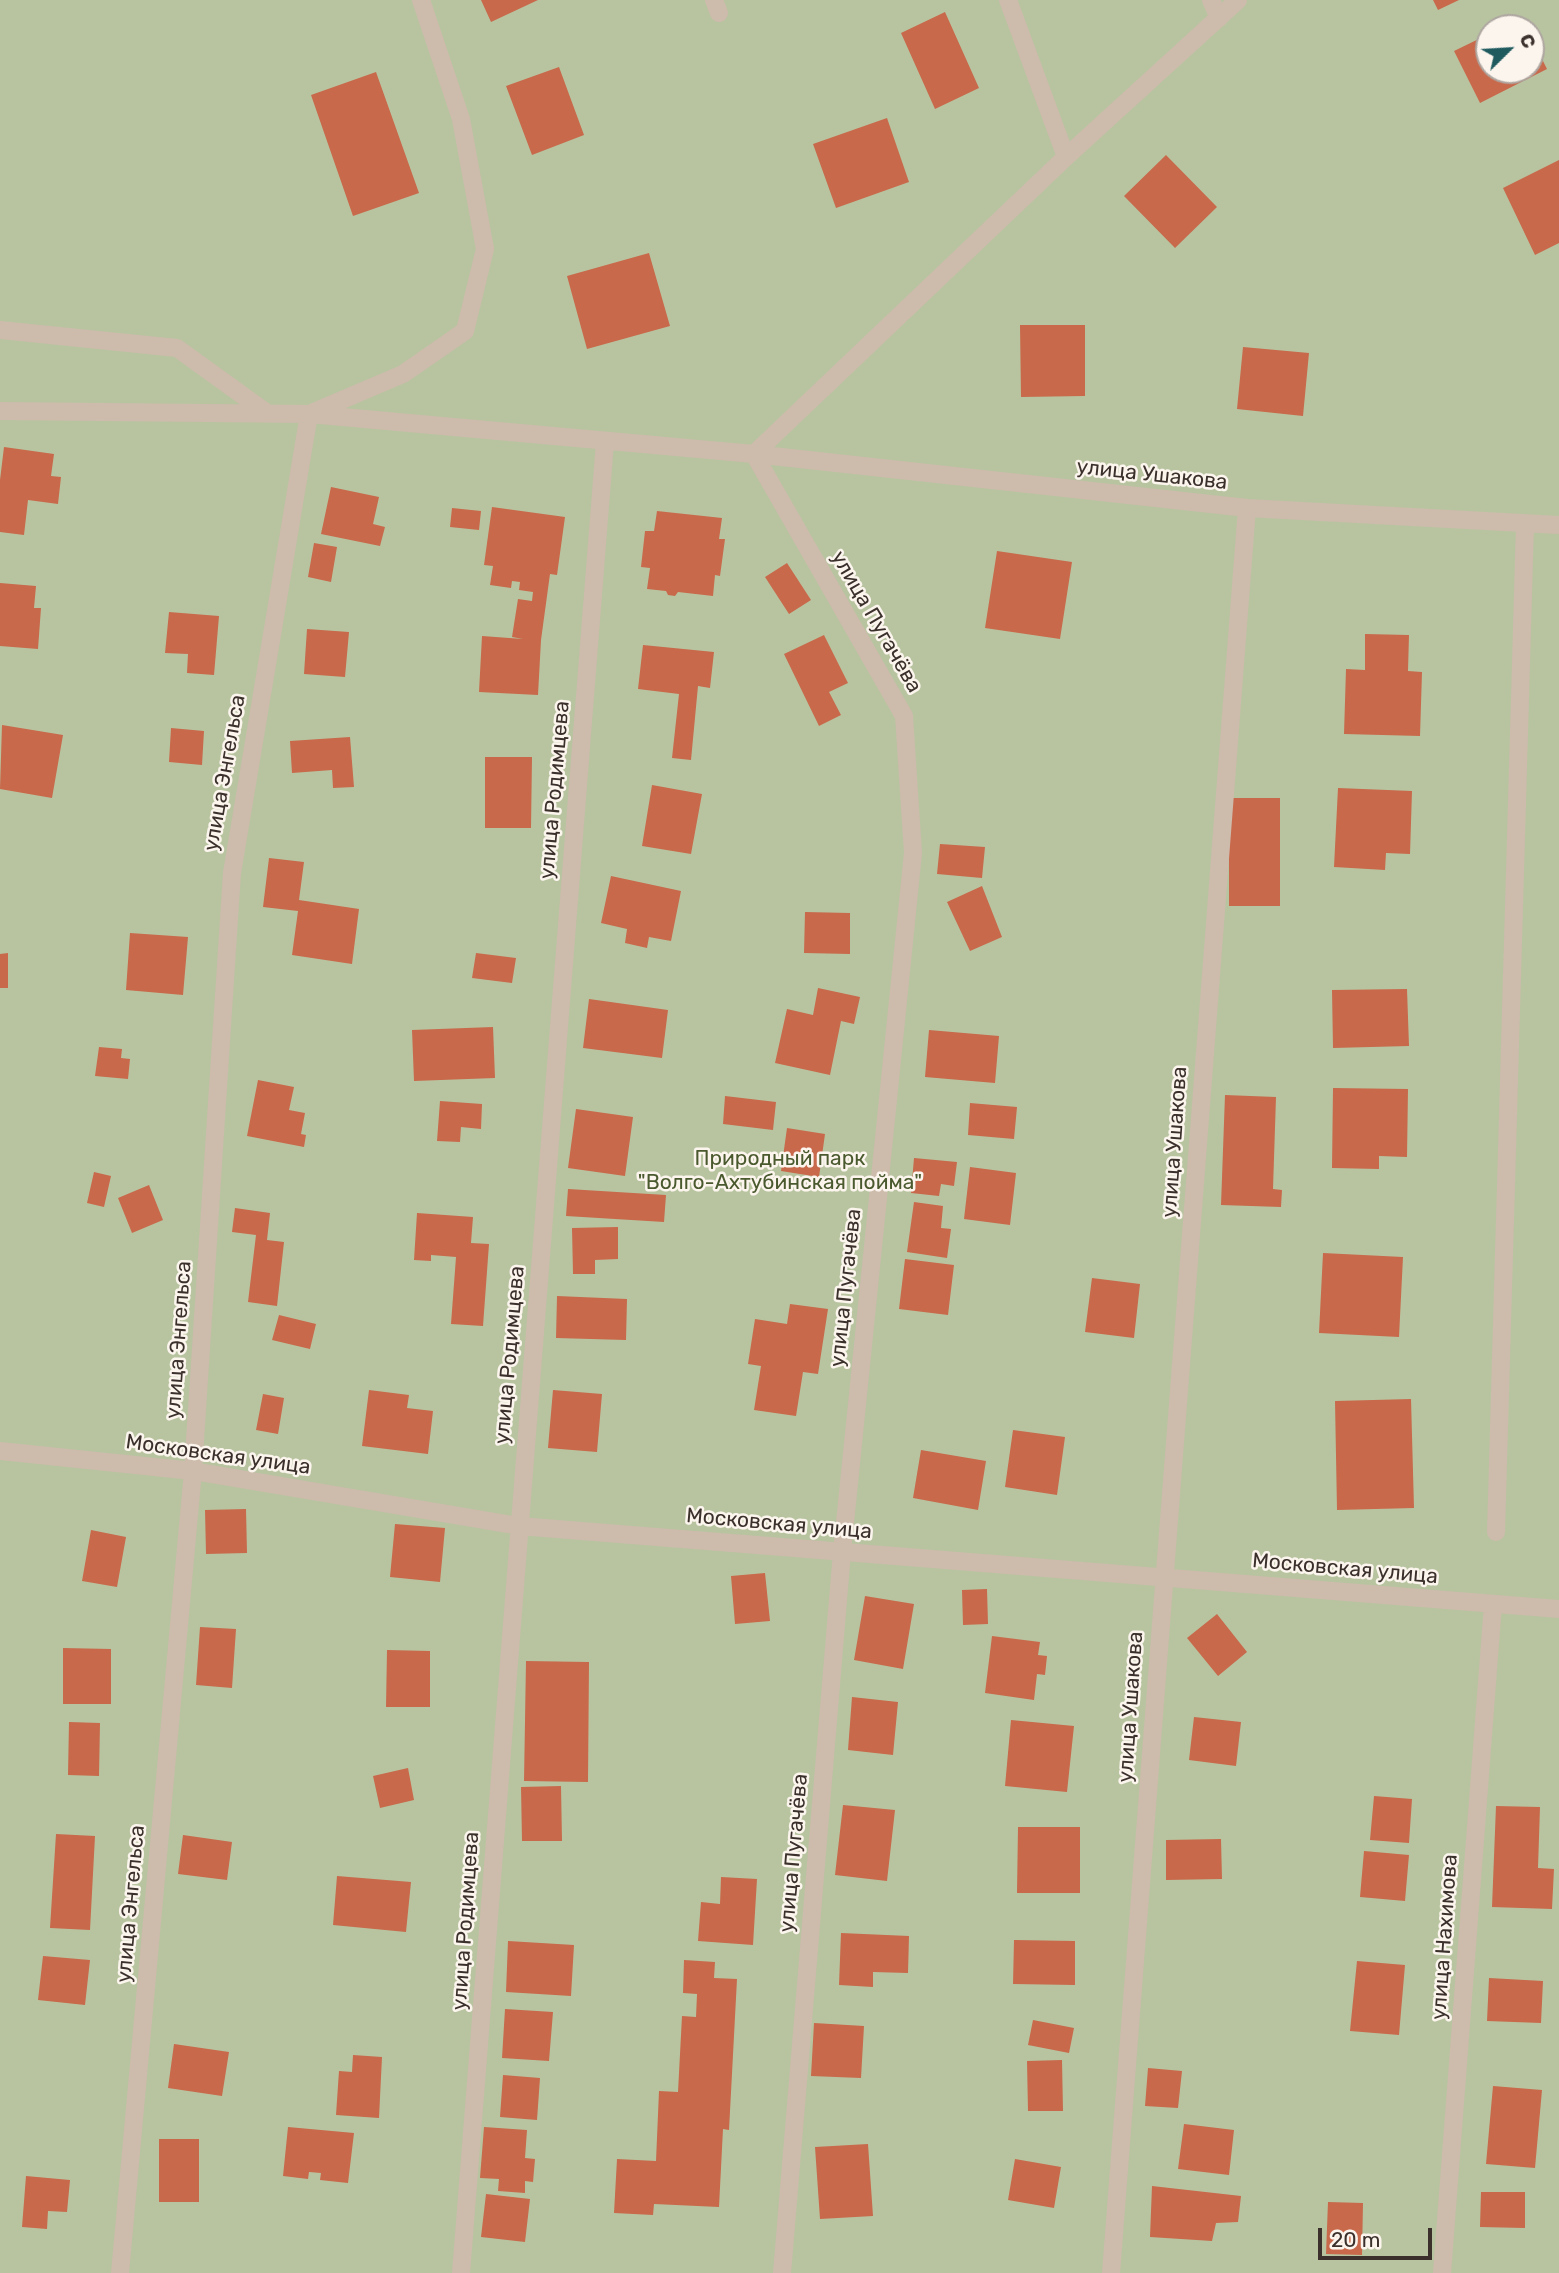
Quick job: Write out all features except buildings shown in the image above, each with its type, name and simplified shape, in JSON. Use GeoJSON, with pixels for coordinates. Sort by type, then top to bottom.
{"type":"FeatureCollection","features":[{"type":"Feature","properties":{"kind":"street"},"geometry":{"type":"LineString","coordinates":[[309,414],[403,374],[465,331],[485,249],[461,119],[421,0]]}},
{"type":"Feature","properties":{"kind":"street"},"geometry":{"type":"LineString","coordinates":[[1008,0],[1066,157]]}},
{"type":"Feature","properties":{"kind":"street"},"geometry":{"type":"LineString","coordinates":[[1211,0],[1219,18]]}},
{"type":"Feature","properties":{"kind":"street"},"geometry":{"type":"LineString","coordinates":[[0,411],[309,414],[754,453],[1066,157],[1238,0]]}},
{"type":"Feature","properties":{"kind":"street"},"geometry":{"type":"LineString","coordinates":[[0,330],[177,348],[267,413]]}},
{"type":"Feature","properties":{"kind":"street","name":"улица Энгельса"},"geometry":{"type":"LineString","coordinates":[[120,2273],[193,1471],[232,873],[309,414]]}},
{"type":"Feature","properties":{"kind":"street","name":"улица Родимцева"},"geometry":{"type":"LineString","coordinates":[[461,2273],[605,442]]}},
{"type":"Feature","properties":{"kind":"street","name":"улица Ушакова"},"geometry":{"type":"LineString","coordinates":[[754,453],[1247,508],[1111,2273]]}},
{"type":"Feature","properties":{"kind":"street","name":"улица Пугачёва"},"geometry":{"type":"LineString","coordinates":[[754,453],[904,716],[913,853],[842,1552],[782,2273]]}},
{"type":"Feature","properties":{"kind":"street"},"geometry":{"type":"LineString","coordinates":[[1247,508],[1559,525]]}},
{"type":"Feature","properties":{"kind":"street"},"geometry":{"type":"LineString","coordinates":[[1496,1532],[1525,524]]}},
{"type":"Feature","properties":{"kind":"street","name":"Московская улица"},"geometry":{"type":"LineString","coordinates":[[0,1451],[193,1471],[519,1526],[1559,1609]]}},
{"type":"Feature","properties":{"kind":"street","name":"улица Нахимова"},"geometry":{"type":"LineString","coordinates":[[1442,2273],[1493,1604]]}},
{"type":"Feature","properties":{"kind":"green space","name":"Природный парк \"Волго-Ахтубинская пойма\""},"geometry":{"type":"Polygon","coordinates":[[[0,0],[1559,0],[1559,2273],[0,2273],[0,0]]]}}]}
